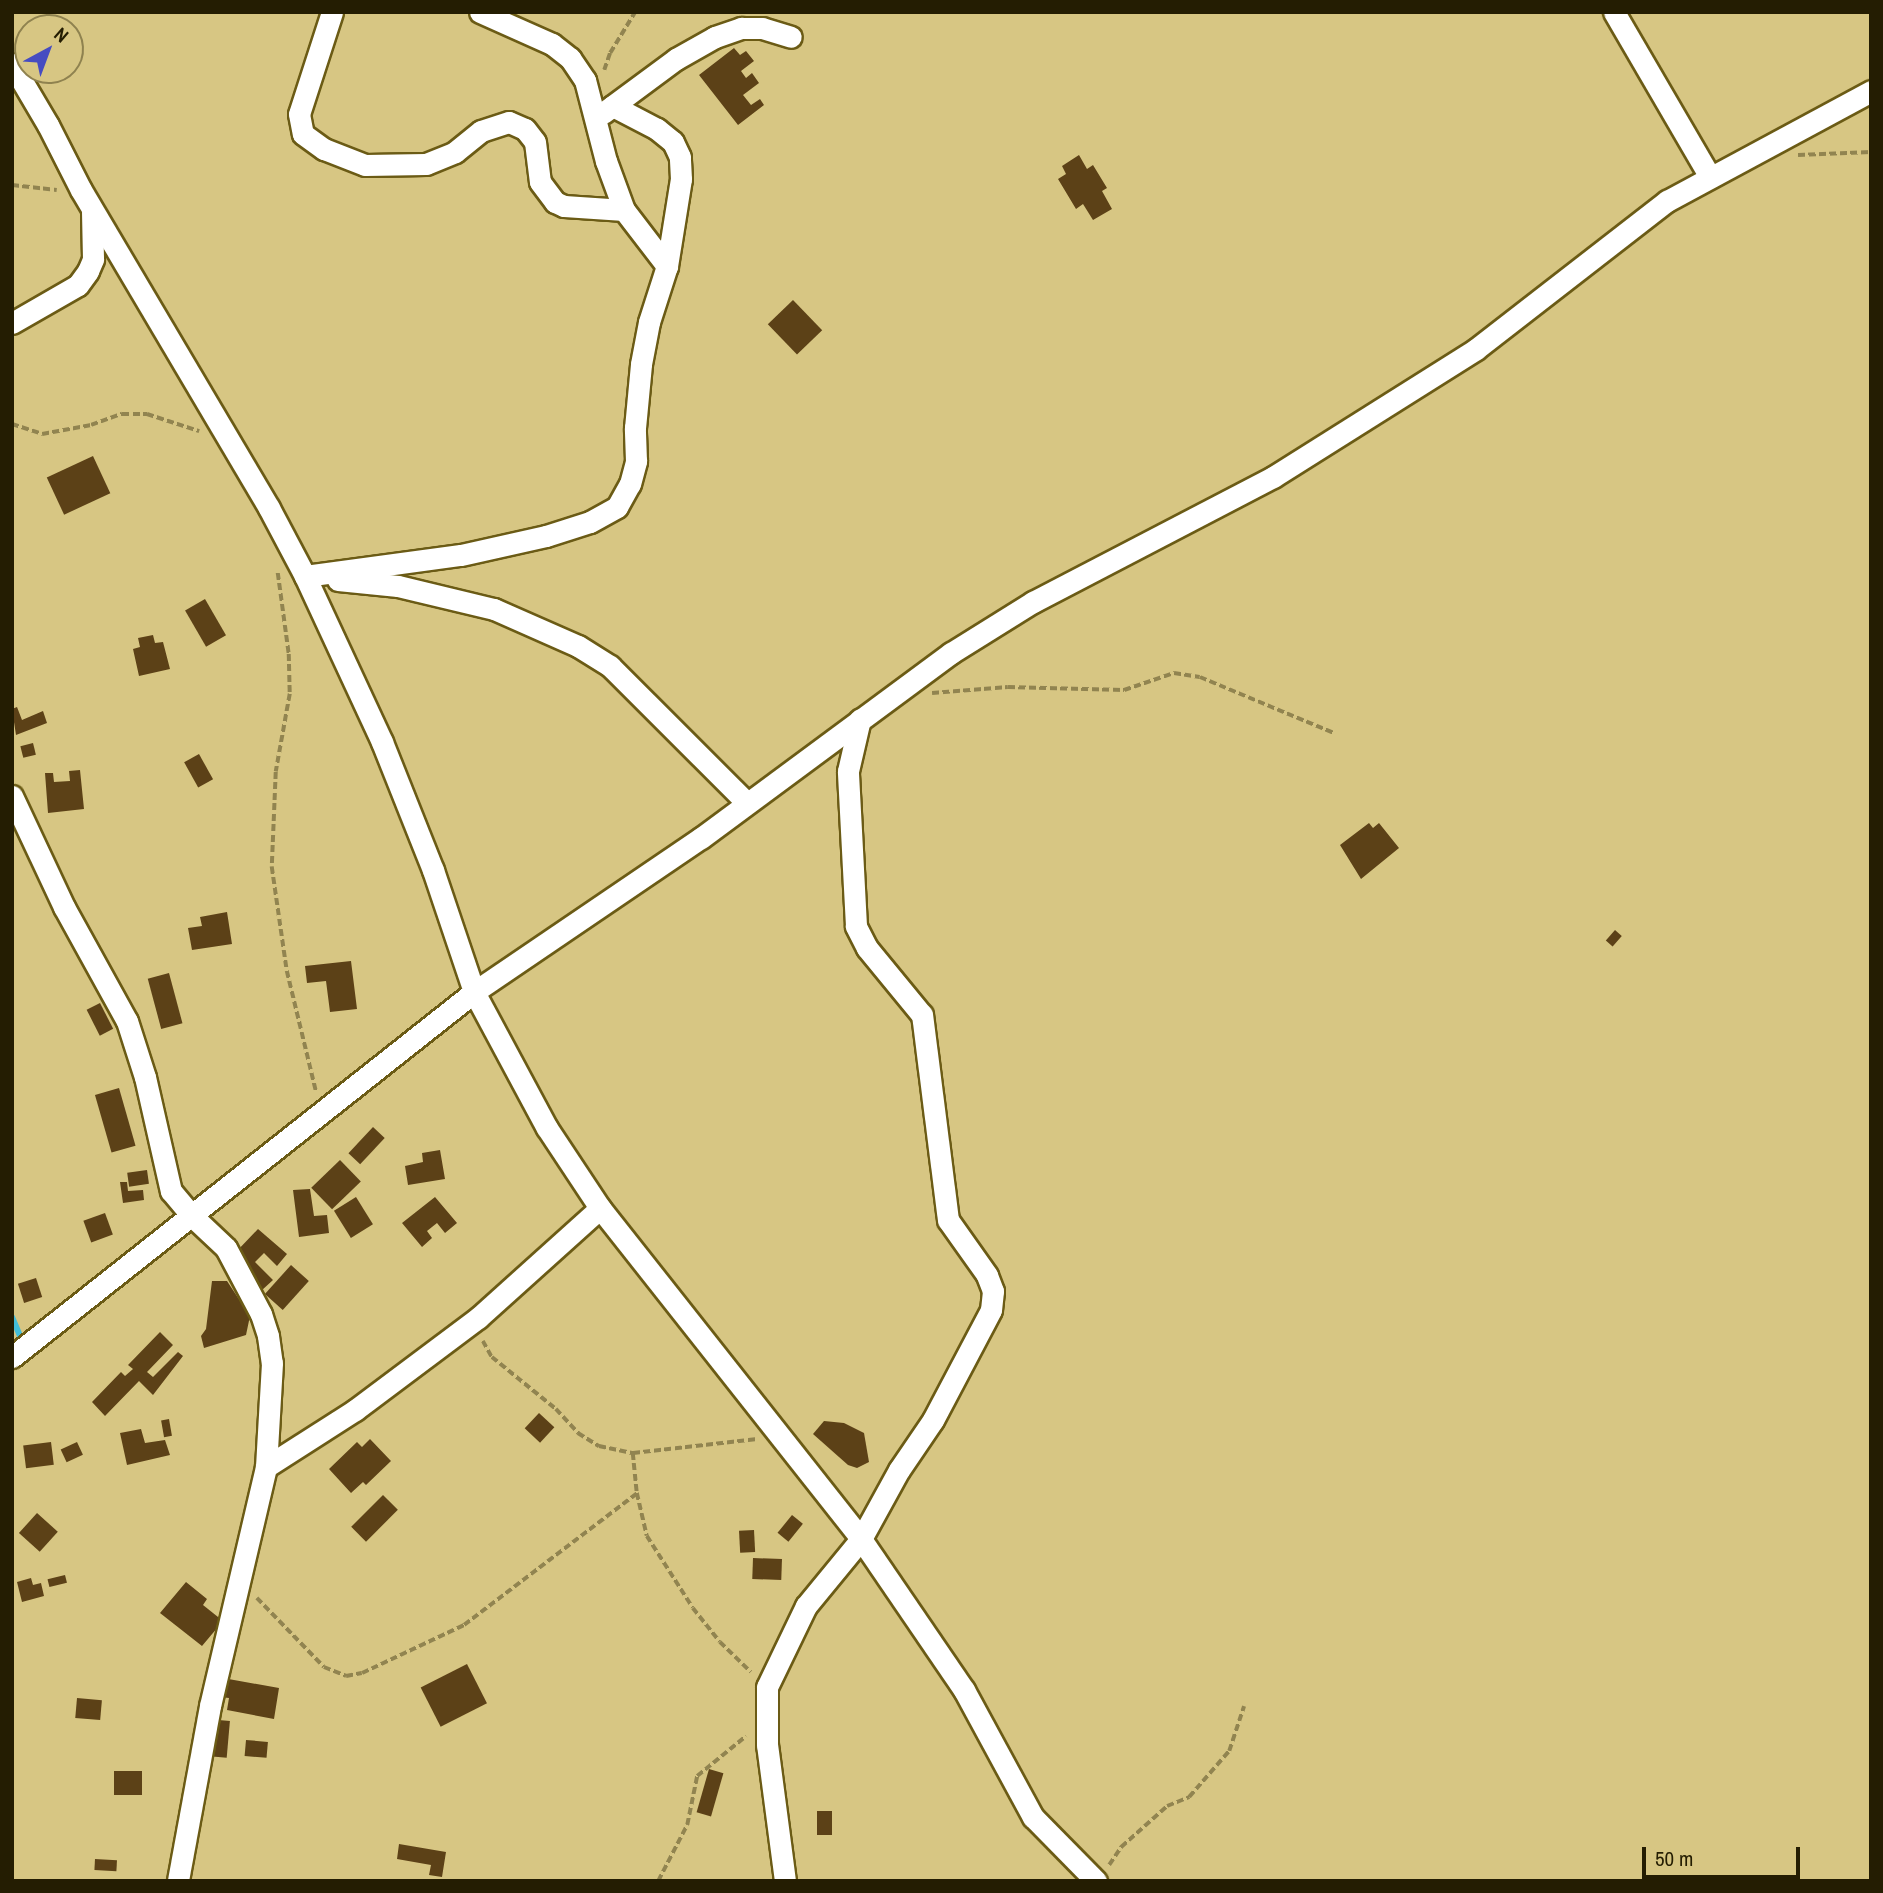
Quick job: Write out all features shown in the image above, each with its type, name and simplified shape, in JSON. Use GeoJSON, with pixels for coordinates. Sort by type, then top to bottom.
{"type":"FeatureCollection","features":[{"type":"Feature","properties":{"kind":"street"},"geometry":{"type":"LineString","coordinates":[[332,12],[299,114],[303,134],[324,149],[365,165],[426,164],[455,152],[481,131],[509,122],[525,129],[535,142],[540,182],[555,202],[564,206],[624,210]]}},
{"type":"Feature","properties":{"kind":"street"},"geometry":{"type":"LineString","coordinates":[[480,12],[552,44],[570,58],[601,110],[624,210],[667,267]]}},
{"type":"Feature","properties":{"kind":"street"},"geometry":{"type":"LineString","coordinates":[[1614,12],[1710,177]]}},
{"type":"Feature","properties":{"kind":"street"},"geometry":{"type":"LineString","coordinates":[[601,110],[676,59],[715,37],[741,28],[762,28],[791,37]]}},
{"type":"Feature","properties":{"kind":"street"},"geometry":{"type":"LineString","coordinates":[[13,67],[305,576],[383,742],[433,870],[474,992],[547,1128],[600,1208],[861,1539],[964,1690],[1033,1817],[1101,1875]]}},
{"type":"Feature","properties":{"kind":"street"},"geometry":{"type":"LineString","coordinates":[[12,1357],[474,992],[701,838],[746,802],[988,628],[1273,477],[1476,349],[1667,201],[1871,91]]}},
{"type":"Feature","properties":{"kind":"street"},"geometry":{"type":"LineString","coordinates":[[305,576],[461,555],[545,536],[590,522],[617,507],[631,484],[636,461],[635,428],[640,364],[649,322],[667,267],[681,179],[680,157],[673,142],[657,129],[601,110]]}},
{"type":"Feature","properties":{"kind":"street"},"geometry":{"type":"LineString","coordinates":[[12,323],[79,285],[88,271],[93,259],[86,198]]}},
{"type":"Feature","properties":{"kind":"street"},"geometry":{"type":"LineString","coordinates":[[305,576],[398,586],[494,609],[578,646],[610,666],[746,802]]}},
{"type":"Feature","properties":{"kind":"street"},"geometry":{"type":"LineString","coordinates":[[785,1881],[767,1745],[767,1687],[806,1606],[861,1539],[899,1470],[933,1420],[991,1310],[993,1292],[987,1275],[948,1220],[922,1015],[867,948],[856,926],[848,771],[860,719]]}},
{"type":"Feature","properties":{"kind":"street"},"geometry":{"type":"LineString","coordinates":[[12,796],[64,907],[127,1021],[145,1077],[169,1185],[191,1215],[226,1248],[261,1314],[268,1336],[272,1363],[266,1467],[210,1706],[178,1881]]}},
{"type":"Feature","properties":{"kind":"street"},"geometry":{"type":"LineString","coordinates":[[266,1467],[355,1410],[478,1318],[600,1208]]}},
{"type":"Feature","properties":{"kind":"path"},"geometry":{"type":"LineString","coordinates":[[601,110],[610,53],[635,12]]}},
{"type":"Feature","properties":{"kind":"path"},"geometry":{"type":"LineString","coordinates":[[1786,156],[1871,152]]}},
{"type":"Feature","properties":{"kind":"path"},"geometry":{"type":"LineString","coordinates":[[12,186],[86,198]]}},
{"type":"Feature","properties":{"kind":"path"},"geometry":{"type":"LineString","coordinates":[[12,424],[42,434],[91,425],[122,414],[147,414],[179,423],[229,443]]}},
{"type":"Feature","properties":{"kind":"path"},"geometry":{"type":"LineString","coordinates":[[276,561],[289,653],[290,694],[276,772],[272,867],[287,971],[321,1113]]}},
{"type":"Feature","properties":{"kind":"path"},"geometry":{"type":"LineString","coordinates":[[928,694],[1008,687],[1124,690],[1174,673],[1200,677],[1334,733]]}},
{"type":"Feature","properties":{"kind":"path"},"geometry":{"type":"LineString","coordinates":[[478,1318],[485,1346],[492,1357],[556,1409],[578,1433],[599,1446],[633,1453],[778,1437]]}},
{"type":"Feature","properties":{"kind":"path"},"geometry":{"type":"LineString","coordinates":[[633,1453],[637,1493],[647,1536],[693,1608],[720,1642],[767,1687]]}},
{"type":"Feature","properties":{"kind":"path"},"geometry":{"type":"LineString","coordinates":[[239,1579],[324,1667],[346,1676],[362,1673],[470,1621],[637,1493]]}},
{"type":"Feature","properties":{"kind":"path"},"geometry":{"type":"LineString","coordinates":[[1101,1875],[1121,1847],[1167,1806],[1189,1797],[1229,1751],[1244,1706]]}},
{"type":"Feature","properties":{"kind":"path"},"geometry":{"type":"LineString","coordinates":[[658,1881],[687,1825],[697,1776],[767,1720]]}},
{"type":"Feature","properties":{"kind":"building"},"geometry":{"type":"Polygon","coordinates":[[[734,48],[740,55],[746,51],[754,61],[741,71],[746,78],[752,73],[759,83],[743,95],[751,105],[760,99],[764,105],[738,125],[699,75],[734,48]]]}},
{"type":"Feature","properties":{"kind":"building"},"geometry":{"type":"Polygon","coordinates":[[[1079,155],[1087,169],[1093,165],[1107,188],[1102,191],[1112,209],[1093,220],[1083,204],[1076,209],[1058,179],[1066,174],[1062,166],[1079,155]]]}},
{"type":"Feature","properties":{"kind":"building"},"geometry":{"type":"Polygon","coordinates":[[[793,300],[822,330],[797,355],[768,324],[793,300]]]}},
{"type":"Feature","properties":{"kind":"building"},"geometry":{"type":"Polygon","coordinates":[[[93,456],[110,493],[64,515],[47,478],[93,456]]]}},
{"type":"Feature","properties":{"kind":"building"},"geometry":{"type":"Polygon","coordinates":[[[205,599],[226,635],[206,647],[185,610],[205,599]]]}},
{"type":"Feature","properties":{"kind":"building"},"geometry":{"type":"Polygon","coordinates":[[[153,635],[155,643],[163,642],[170,669],[139,676],[133,649],[140,647],[138,638],[153,635]]]}},
{"type":"Feature","properties":{"kind":"building"},"geometry":{"type":"Polygon","coordinates":[[[17,707],[22,720],[43,711],[47,723],[16,735],[12,709],[17,707]]]}},
{"type":"Feature","properties":{"kind":"building"},"geometry":{"type":"Polygon","coordinates":[[[33,743],[36,755],[23,758],[20,746],[33,743]]]}},
{"type":"Feature","properties":{"kind":"building"},"geometry":{"type":"Polygon","coordinates":[[[199,754],[213,779],[198,788],[184,762],[199,754]]]}},
{"type":"Feature","properties":{"kind":"building"},"geometry":{"type":"Polygon","coordinates":[[[80,770],[84,809],[48,813],[45,773],[53,773],[54,782],[70,781],[69,771],[80,770]]]}},
{"type":"Feature","properties":{"kind":"building"},"geometry":{"type":"Polygon","coordinates":[[[1369,823],[1373,828],[1379,823],[1399,848],[1361,879],[1340,845],[1369,823]]]}},
{"type":"Feature","properties":{"kind":"building"},"geometry":{"type":"Polygon","coordinates":[[[227,912],[232,944],[192,950],[188,928],[202,926],[200,917],[227,912]]]}},
{"type":"Feature","properties":{"kind":"building"},"geometry":{"type":"Polygon","coordinates":[[[1615,930],[1622,936],[1613,946],[1606,941],[1615,930]]]}},
{"type":"Feature","properties":{"kind":"building"},"geometry":{"type":"Polygon","coordinates":[[[351,961],[357,1009],[330,1012],[326,981],[307,983],[305,966],[351,961]]]}},
{"type":"Feature","properties":{"kind":"building"},"geometry":{"type":"Polygon","coordinates":[[[169,973],[182,1023],[161,1029],[148,979],[169,973]]]}},
{"type":"Feature","properties":{"kind":"building"},"geometry":{"type":"Polygon","coordinates":[[[100,1003],[113,1029],[100,1036],[87,1010],[100,1003]]]}},
{"type":"Feature","properties":{"kind":"building"},"geometry":{"type":"Polygon","coordinates":[[[119,1088],[136,1146],[112,1153],[95,1095],[119,1088]]]}},
{"type":"Feature","properties":{"kind":"building"},"geometry":{"type":"Polygon","coordinates":[[[373,1127],[385,1138],[360,1164],[348,1153],[373,1127]]]}},
{"type":"Feature","properties":{"kind":"building"},"geometry":{"type":"Polygon","coordinates":[[[440,1150],[445,1179],[408,1185],[405,1166],[423,1162],[422,1153],[440,1150]]]}},
{"type":"Feature","properties":{"kind":"building"},"geometry":{"type":"Polygon","coordinates":[[[340,1160],[361,1182],[332,1209],[311,1188],[340,1160]]]}},
{"type":"Feature","properties":{"kind":"building"},"geometry":{"type":"Polygon","coordinates":[[[147,1170],[149,1184],[129,1187],[127,1173],[147,1170]]]}},
{"type":"Feature","properties":{"kind":"building"},"geometry":{"type":"Polygon","coordinates":[[[120,1182],[127,1182],[128,1191],[143,1190],[144,1200],[123,1203],[120,1182]]]}},
{"type":"Feature","properties":{"kind":"building"},"geometry":{"type":"Polygon","coordinates":[[[310,1189],[314,1216],[327,1215],[329,1233],[299,1237],[293,1190],[310,1189]]]}},
{"type":"Feature","properties":{"kind":"building"},"geometry":{"type":"Polygon","coordinates":[[[356,1197],[373,1224],[351,1238],[334,1211],[356,1197]]]}},
{"type":"Feature","properties":{"kind":"building"},"geometry":{"type":"Polygon","coordinates":[[[435,1197],[457,1223],[445,1233],[437,1223],[427,1231],[432,1238],[422,1247],[402,1223],[435,1197]]]}},
{"type":"Feature","properties":{"kind":"building"},"geometry":{"type":"Polygon","coordinates":[[[105,1213],[113,1235],[91,1242],[83,1221],[105,1213]]]}},
{"type":"Feature","properties":{"kind":"building"},"geometry":{"type":"Polygon","coordinates":[[[258,1229],[287,1254],[277,1266],[264,1253],[255,1262],[273,1280],[261,1291],[241,1270],[235,1253],[258,1229]]]}},
{"type":"Feature","properties":{"kind":"building"},"geometry":{"type":"Polygon","coordinates":[[[291,1265],[309,1281],[283,1310],[265,1294],[291,1265]]]}},
{"type":"Feature","properties":{"kind":"building"},"geometry":{"type":"Polygon","coordinates":[[[36,1278],[42,1297],[24,1303],[18,1284],[36,1278]]]}},
{"type":"Feature","properties":{"kind":"building"},"geometry":{"type":"Polygon","coordinates":[[[212,1281],[227,1281],[250,1316],[246,1335],[204,1348],[201,1336],[206,1329],[212,1281]]]}},
{"type":"Feature","properties":{"kind":"building"},"geometry":{"type":"Polygon","coordinates":[[[160,1332],[173,1345],[147,1372],[153,1377],[178,1352],[183,1356],[153,1395],[139,1381],[105,1416],[92,1402],[121,1372],[125,1376],[133,1369],[128,1365],[160,1332]]]}},
{"type":"Feature","properties":{"kind":"building"},"geometry":{"type":"Polygon","coordinates":[[[539,1413],[554,1427],[540,1443],[525,1428],[539,1413]]]}},
{"type":"Feature","properties":{"kind":"building"},"geometry":{"type":"Polygon","coordinates":[[[169,1419],[172,1436],[164,1437],[161,1420],[169,1419]]]}},
{"type":"Feature","properties":{"kind":"building"},"geometry":{"type":"Polygon","coordinates":[[[824,1421],[844,1423],[864,1433],[869,1462],[857,1468],[848,1465],[813,1434],[824,1421]]]}},
{"type":"Feature","properties":{"kind":"building"},"geometry":{"type":"Polygon","coordinates":[[[141,1429],[145,1443],[165,1440],[170,1455],[127,1465],[120,1433],[141,1429]]]}},
{"type":"Feature","properties":{"kind":"building"},"geometry":{"type":"Polygon","coordinates":[[[370,1439],[391,1461],[366,1485],[363,1482],[351,1493],[329,1469],[357,1442],[362,1447],[370,1439]]]}},
{"type":"Feature","properties":{"kind":"building"},"geometry":{"type":"Polygon","coordinates":[[[51,1442],[54,1465],[26,1468],[23,1445],[51,1442]]]}},
{"type":"Feature","properties":{"kind":"building"},"geometry":{"type":"Polygon","coordinates":[[[77,1442],[83,1455],[67,1462],[61,1450],[77,1442]]]}},
{"type":"Feature","properties":{"kind":"building"},"geometry":{"type":"Polygon","coordinates":[[[383,1495],[398,1510],[366,1542],[351,1527],[383,1495]]]}},
{"type":"Feature","properties":{"kind":"building"},"geometry":{"type":"Polygon","coordinates":[[[37,1513],[58,1532],[40,1552],[19,1533],[37,1513]]]}},
{"type":"Feature","properties":{"kind":"building"},"geometry":{"type":"Polygon","coordinates":[[[792,1515],[803,1524],[788,1542],[778,1533],[792,1515]]]}},
{"type":"Feature","properties":{"kind":"building"},"geometry":{"type":"Polygon","coordinates":[[[754,1530],[755,1552],[740,1553],[739,1531],[754,1530]]]}},
{"type":"Feature","properties":{"kind":"building"},"geometry":{"type":"Polygon","coordinates":[[[753,1558],[782,1559],[781,1580],[752,1579],[753,1558]]]}},
{"type":"Feature","properties":{"kind":"building"},"geometry":{"type":"Polygon","coordinates":[[[65,1575],[67,1583],[49,1587],[48,1579],[65,1575]]]}},
{"type":"Feature","properties":{"kind":"building"},"geometry":{"type":"Polygon","coordinates":[[[31,1578],[33,1585],[41,1583],[44,1596],[22,1602],[17,1582],[31,1578]]]}},
{"type":"Feature","properties":{"kind":"building"},"geometry":{"type":"Polygon","coordinates":[[[186,1582],[207,1599],[203,1605],[223,1621],[202,1646],[160,1613],[186,1582]]]}},
{"type":"Feature","properties":{"kind":"building"},"geometry":{"type":"Polygon","coordinates":[[[467,1664],[487,1703],[441,1727],[421,1688],[467,1664]]]}},
{"type":"Feature","properties":{"kind":"building"},"geometry":{"type":"Polygon","coordinates":[[[223,1678],[279,1688],[274,1719],[227,1710],[229,1698],[220,1697],[223,1678]]]}},
{"type":"Feature","properties":{"kind":"building"},"geometry":{"type":"Polygon","coordinates":[[[77,1698],[102,1700],[100,1720],[75,1718],[77,1698]]]}},
{"type":"Feature","properties":{"kind":"building"},"geometry":{"type":"Polygon","coordinates":[[[207,1719],[230,1721],[227,1758],[204,1756],[207,1719]]]}},
{"type":"Feature","properties":{"kind":"building"},"geometry":{"type":"Polygon","coordinates":[[[246,1740],[268,1742],[267,1758],[245,1756],[246,1740]]]}},
{"type":"Feature","properties":{"kind":"building"},"geometry":{"type":"Polygon","coordinates":[[[709,1769],[723,1773],[711,1816],[697,1812],[709,1769]]]}},
{"type":"Feature","properties":{"kind":"building"},"geometry":{"type":"Polygon","coordinates":[[[114,1771],[142,1771],[142,1795],[114,1795],[114,1771]]]}},
{"type":"Feature","properties":{"kind":"building"},"geometry":{"type":"Polygon","coordinates":[[[817,1811],[832,1811],[832,1835],[817,1835],[817,1811]]]}},
{"type":"Feature","properties":{"kind":"building"},"geometry":{"type":"Polygon","coordinates":[[[399,1844],[446,1852],[442,1877],[429,1875],[431,1865],[397,1859],[399,1844]]]}},
{"type":"Feature","properties":{"kind":"building"},"geometry":{"type":"Polygon","coordinates":[[[95,1859],[117,1860],[116,1871],[94,1870],[95,1859]]]}},
{"type":"Feature","properties":{"kind":"waterway"},"geometry":{"type":"LineString","coordinates":[[12,1317],[21,1338],[17,1341]]}}]}
